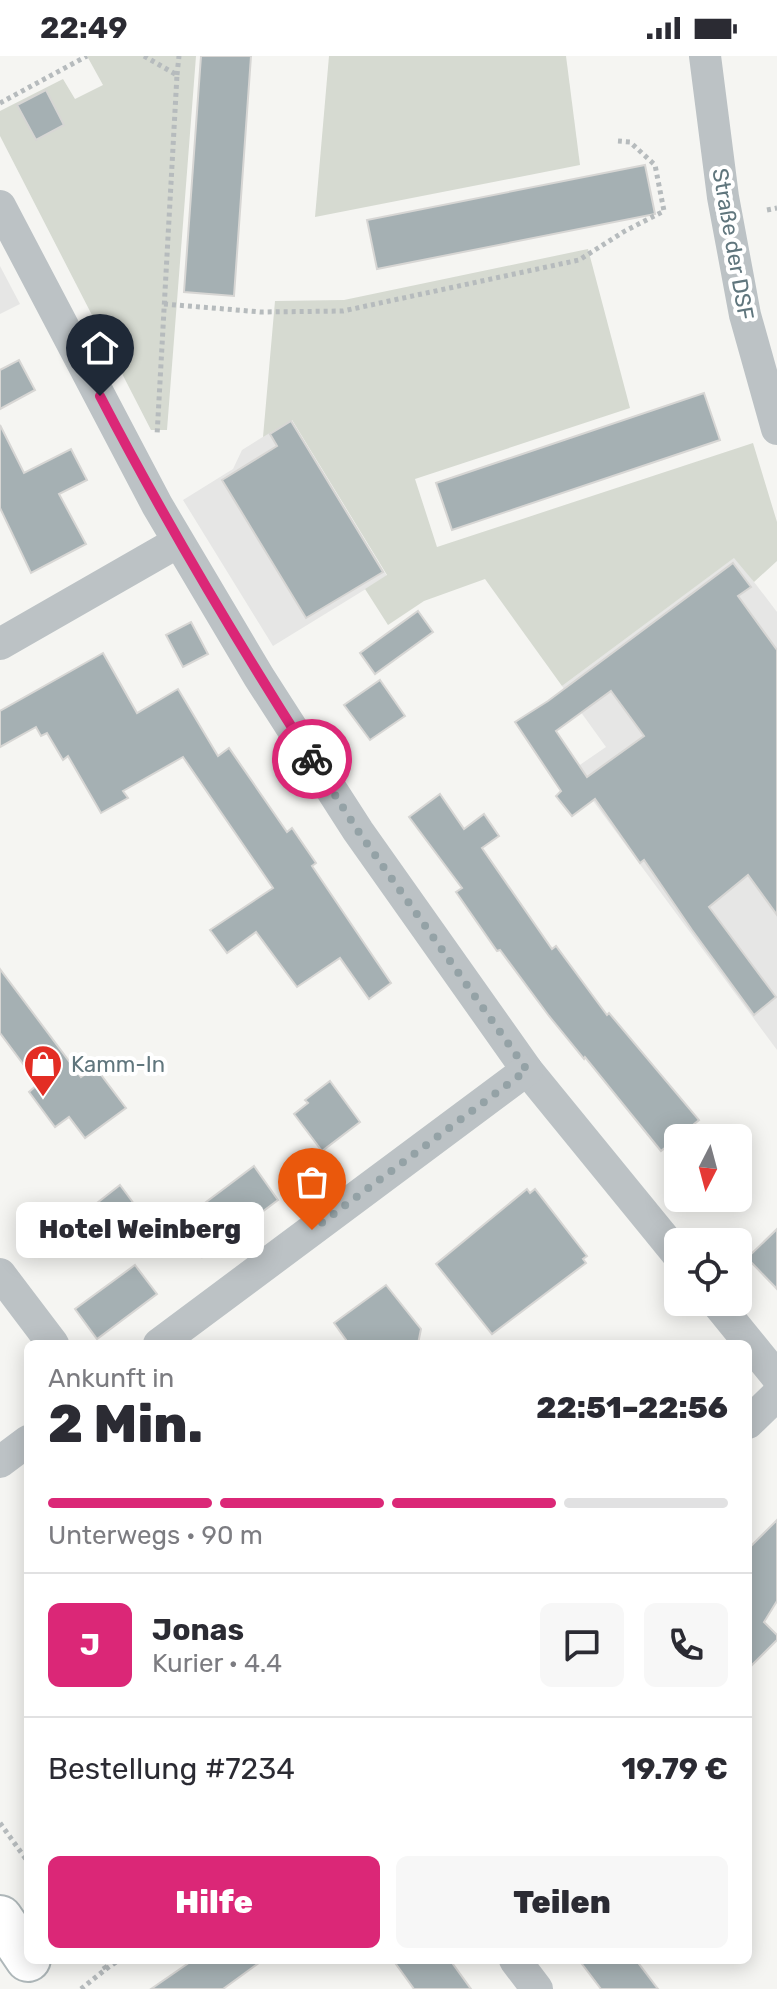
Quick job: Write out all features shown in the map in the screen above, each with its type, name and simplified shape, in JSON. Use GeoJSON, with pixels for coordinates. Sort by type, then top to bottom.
{"type":"FeatureCollection","features":[{"type":"Feature","properties":{"kind":"main road"},"geometry":{"type":"LineString","coordinates":[[0,1918],[24,1954]]}},
{"type":"Feature","properties":{"kind":"main road"},"geometry":{"type":"LineString","coordinates":[[31,1964],[48,1989]]}},
{"type":"Feature","properties":{"kind":"street","name":"Straße der DSF"},"geometry":{"type":"LineString","coordinates":[[705,56],[723,197],[745,315],[777,429]]}},
{"type":"Feature","properties":{"kind":"street"},"geometry":{"type":"LineString","coordinates":[[0,206],[178,542],[259,677],[358,831],[527,1070],[664,1238]]}},
{"type":"Feature","properties":{"kind":"street"},"geometry":{"type":"LineString","coordinates":[[0,644],[178,542]]}},
{"type":"Feature","properties":{"kind":"street"},"geometry":{"type":"LineString","coordinates":[[164,1340],[527,1070]]}},
{"type":"Feature","properties":{"kind":"street"},"geometry":{"type":"LineString","coordinates":[[0,1274],[50,1340]]}},
{"type":"Feature","properties":{"kind":"street"},"geometry":{"type":"LineString","coordinates":[[727,1316],[747,1340]]}},
{"type":"Feature","properties":{"kind":"street"},"geometry":{"type":"LineString","coordinates":[[752,1346],[777,1377]]}},
{"type":"Feature","properties":{"kind":"street"},"geometry":{"type":"LineString","coordinates":[[752,1419],[777,1395]]}},
{"type":"Feature","properties":{"kind":"street"},"geometry":{"type":"LineString","coordinates":[[0,1462],[24,1444]]}},
{"type":"Feature","properties":{"kind":"street"},"geometry":{"type":"LineString","coordinates":[[518,1964],[537,1989]]}},
{"type":"Feature","properties":{"kind":"path"},"geometry":{"type":"LineString","coordinates":[[0,103],[87,56]]}},
{"type":"Feature","properties":{"kind":"path"},"geometry":{"type":"LineString","coordinates":[[144,56],[177,75]]}},
{"type":"Feature","properties":{"kind":"path"},"geometry":{"type":"LineString","coordinates":[[156,451],[179,56]]}},
{"type":"Feature","properties":{"kind":"path"},"geometry":{"type":"LineString","coordinates":[[164,304],[261,312],[343,311],[579,260],[664,211],[655,165],[630,142],[618,141]]}},
{"type":"Feature","properties":{"kind":"path"},"geometry":{"type":"LineString","coordinates":[[767,210],[777,208]]}},
{"type":"Feature","properties":{"kind":"path"},"geometry":{"type":"LineString","coordinates":[[0,1823],[24,1856]]}},
{"type":"Feature","properties":{"kind":"path"},"geometry":{"type":"LineString","coordinates":[[103,1964],[106,1969]]}},
{"type":"Feature","properties":{"kind":"path"},"geometry":{"type":"LineString","coordinates":[[81,1989],[113,1964]]}},
{"type":"Feature","properties":{"kind":"shaded area"},"geometry":{"type":"Polygon","coordinates":[[[87,56],[196,56],[167,430],[151,430],[0,136],[0,111],[63,79],[75,99],[103,85],[87,56]]]}},
{"type":"Feature","properties":{"kind":"shaded area"},"geometry":{"type":"Polygon","coordinates":[[[329,56],[566,56],[580,165],[315,217],[329,56]]]}},
{"type":"Feature","properties":{"kind":"shaded area"},"geometry":{"type":"Polygon","coordinates":[[[588,249],[630,408],[415,479],[437,547],[753,443],[777,522],[777,561],[754,582],[734,558],[562,686],[485,579],[424,601],[388,625],[365,589],[387,575],[292,420],[263,437],[275,301],[344,300],[588,249]]]}},
{"type":"Feature","properties":{"kind":"shaded area"},"geometry":{"type":"Polygon","coordinates":[[[0,266],[20,304],[0,314],[0,266]]]}},
{"type":"Feature","properties":{"kind":"shaded area"},"geometry":{"type":"Polygon","coordinates":[[[291,419],[387,576],[273,646],[183,500],[233,469],[242,450],[291,419]]]}},
{"type":"Feature","properties":{"kind":"shaded area"},"geometry":{"type":"Polygon","coordinates":[[[735,557],[777,612],[777,1050],[571,771],[606,747],[562,686],[735,557]]]}},
{"type":"Feature","properties":{"kind":"building"},"geometry":{"type":"Polygon","coordinates":[[[201,56],[251,56],[234,296],[184,292],[201,56]]]}},
{"type":"Feature","properties":{"kind":"building"},"geometry":{"type":"Polygon","coordinates":[[[46,90],[64,125],[36,140],[17,105],[46,90]]]}},
{"type":"Feature","properties":{"kind":"building"},"geometry":{"type":"Polygon","coordinates":[[[645,165],[655,214],[377,269],[367,220],[645,165]]]}},
{"type":"Feature","properties":{"kind":"building"},"geometry":{"type":"Polygon","coordinates":[[[19,360],[35,390],[0,409],[0,370],[19,360]]]}},
{"type":"Feature","properties":{"kind":"building"},"geometry":{"type":"Polygon","coordinates":[[[704,393],[720,440],[452,530],[436,483],[704,393]]]}},
{"type":"Feature","properties":{"kind":"building"},"geometry":{"type":"Polygon","coordinates":[[[291,421],[383,572],[306,618],[222,480],[277,446],[270,434],[291,421]]]}},
{"type":"Feature","properties":{"kind":"building"},"geometry":{"type":"Polygon","coordinates":[[[0,425],[24,473],[71,449],[87,480],[59,494],[86,544],[31,573],[0,508],[0,425]]]}},
{"type":"Feature","properties":{"kind":"building"},"geometry":{"type":"Polygon","coordinates":[[[733,563],[751,587],[738,596],[777,650],[777,915],[748,875],[709,907],[776,997],[754,1015],[644,860],[640,863],[595,799],[572,816],[556,796],[561,791],[515,722],[548,701],[733,563]],[[611,691],[556,731],[587,777],[644,736],[611,691]]]}},
{"type":"Feature","properties":{"kind":"building"},"geometry":{"type":"Polygon","coordinates":[[[418,611],[433,632],[375,674],[360,653],[418,611]]]}},
{"type":"Feature","properties":{"kind":"building"},"geometry":{"type":"Polygon","coordinates":[[[191,622],[208,654],[183,667],[166,635],[191,622]]]}},
{"type":"Feature","properties":{"kind":"building"},"geometry":{"type":"Polygon","coordinates":[[[103,653],[137,713],[178,689],[218,756],[229,748],[287,832],[292,828],[316,863],[312,866],[391,983],[369,999],[340,958],[297,987],[256,932],[227,953],[210,930],[273,888],[183,757],[123,791],[128,798],[101,813],[68,756],[63,760],[47,733],[41,736],[36,727],[0,747],[0,711],[103,653]]]}},
{"type":"Feature","properties":{"kind":"building"},"geometry":{"type":"Polygon","coordinates":[[[380,680],[405,716],[370,740],[344,705],[380,680]]]}},
{"type":"Feature","properties":{"kind":"building"},"geometry":{"type":"Polygon","coordinates":[[[440,794],[464,829],[484,814],[499,836],[482,848],[552,949],[556,946],[607,1015],[609,1013],[699,1120],[694,1124],[664,1124],[664,1149],[661,1151],[549,1016],[500,950],[497,951],[456,892],[462,888],[409,817],[440,794]]]}},
{"type":"Feature","properties":{"kind":"building"},"geometry":{"type":"Polygon","coordinates":[[[0,969],[81,1077],[95,1067],[126,1108],[85,1138],[69,1117],[55,1127],[29,1092],[38,1084],[0,1033],[0,969]]]}},
{"type":"Feature","properties":{"kind":"building"},"geometry":{"type":"Polygon","coordinates":[[[330,1081],[360,1122],[322,1151],[294,1114],[308,1103],[305,1100],[330,1081]]]}},
{"type":"Feature","properties":{"kind":"building"},"geometry":{"type":"Polygon","coordinates":[[[254,1166],[278,1200],[202,1257],[177,1224],[254,1166]]]}},
{"type":"Feature","properties":{"kind":"building"},"geometry":{"type":"Polygon","coordinates":[[[120,1185],[149,1224],[106,1256],[78,1218],[120,1185]]]}},
{"type":"Feature","properties":{"kind":"building"},"geometry":{"type":"Polygon","coordinates":[[[527,1189],[530,1193],[535,1189],[587,1256],[583,1259],[586,1263],[492,1334],[436,1264],[527,1189]]]}},
{"type":"Feature","properties":{"kind":"building"},"geometry":{"type":"Polygon","coordinates":[[[777,1229],[777,1289],[752,1263],[752,1253],[777,1229]]]}},
{"type":"Feature","properties":{"kind":"building"},"geometry":{"type":"Polygon","coordinates":[[[135,1265],[157,1294],[97,1339],[75,1309],[135,1265]]]}},
{"type":"Feature","properties":{"kind":"building"},"geometry":{"type":"Polygon","coordinates":[[[386,1285],[421,1329],[419,1340],[346,1340],[334,1323],[386,1285]]]}},
{"type":"Feature","properties":{"kind":"building"},"geometry":{"type":"Polygon","coordinates":[[[777,1520],[777,1601],[764,1622],[777,1635],[777,1640],[752,1665],[752,1545],[777,1520]]]}},
{"type":"Feature","properties":{"kind":"building"},"geometry":{"type":"Polygon","coordinates":[[[187,1964],[257,1964],[223,1989],[151,1989],[187,1964]]]}},
{"type":"Feature","properties":{"kind":"building"},"geometry":{"type":"Polygon","coordinates":[[[396,1964],[453,1964],[471,1989],[414,1989],[396,1964]]]}},
{"type":"Feature","properties":{"kind":"building"},"geometry":{"type":"Polygon","coordinates":[[[582,1964],[639,1964],[658,1989],[601,1989],[582,1964]]]}},
{"type":"Feature","properties":{"kind":"way so far"},"geometry":{"type":"LineString","coordinates":[[312,759],[358,831],[527,1070],[312,1230]]}},
{"type":"Feature","properties":{"kind":"place","name":"Kamm-In"},"geometry":{"type":"Point","coordinates":[43,1098]}},
{"type":"Feature","properties":{"kind":"place","name":"Hotel Weinberg"},"geometry":{"type":"Point","coordinates":[312,1230]}},
{"type":"Feature","properties":{"kind":"route"},"geometry":{"type":"LineString","coordinates":[[100,396],[157,505],[259,677],[312,759]]}}]}
